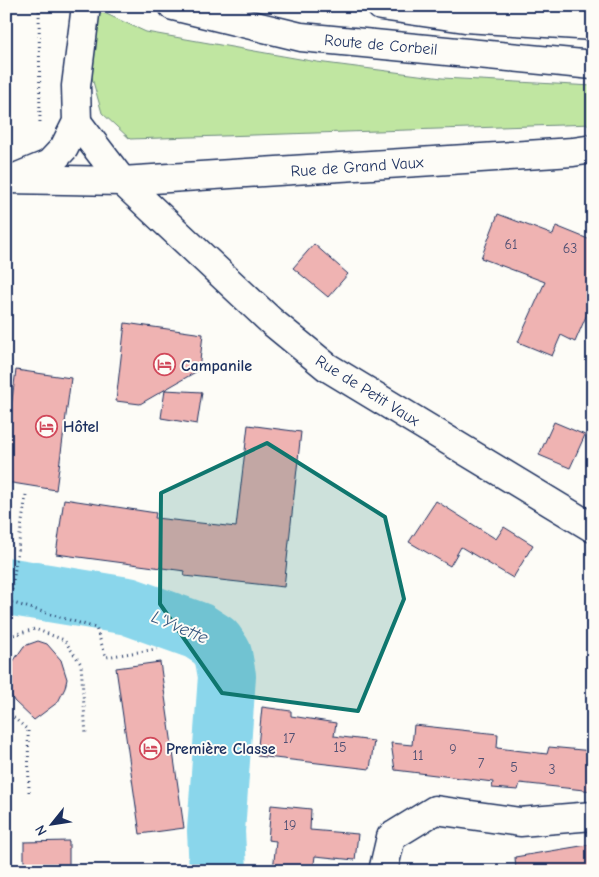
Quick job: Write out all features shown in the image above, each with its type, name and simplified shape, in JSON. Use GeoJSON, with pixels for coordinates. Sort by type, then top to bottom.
{"type":"FeatureCollection","features":[{"type":"Feature","properties":{"kind":"street"},"geometry":{"type":"LineString","coordinates":[[10,179],[49,164],[64,148],[77,122],[76,86],[86,6]]}},
{"type":"Feature","properties":{"kind":"street","name":"Route de Corbeil"},"geometry":{"type":"LineString","coordinates":[[173,6],[301,37],[593,65]]}},
{"type":"Feature","properties":{"kind":"street"},"geometry":{"type":"LineString","coordinates":[[381,6],[465,18],[593,26]]}},
{"type":"Feature","properties":{"kind":"street","name":"Rue de Petit Vaux"},"geometry":{"type":"LineString","coordinates":[[77,122],[122,181],[271,321],[327,367],[593,528]]}},
{"type":"Feature","properties":{"kind":"street","name":"Rue de Grand Vaux"},"geometry":{"type":"LineString","coordinates":[[10,179],[122,181],[573,152],[593,149]]}},
{"type":"Feature","properties":{"kind":"street"},"geometry":{"type":"LineString","coordinates":[[383,871],[391,837],[435,810],[520,822],[593,816]]}},
{"type":"Feature","properties":{"kind":"path"},"geometry":{"type":"LineString","coordinates":[[38,6],[40,128],[64,148]]}},
{"type":"Feature","properties":{"kind":"path"},"geometry":{"type":"LineString","coordinates":[[26,495],[10,602],[96,628],[106,657],[158,650]]}},
{"type":"Feature","properties":{"kind":"path"},"geometry":{"type":"LineString","coordinates":[[6,641],[13,635],[35,629],[64,640],[81,664],[86,735]]}},
{"type":"Feature","properties":{"kind":"path"},"geometry":{"type":"LineString","coordinates":[[6,711],[28,730],[29,792]]}},
{"type":"Feature","properties":{"kind":"highlighted area"},"geometry":{"type":"Polygon","coordinates":[[[267,443],[385,517],[404,599],[358,711],[222,693],[160,604],[161,493],[267,443]]]}},
{"type":"Feature","properties":{"kind":"green space"},"geometry":{"type":"Polygon","coordinates":[[[91,7],[146,32],[317,62],[442,78],[593,86],[593,124],[130,139],[102,113],[90,71],[91,7]]]}},
{"type":"Feature","properties":{"kind":"building"},"geometry":{"type":"Polygon","coordinates":[[[498,214],[553,235],[556,226],[593,241],[593,300],[575,342],[561,335],[552,356],[518,342],[545,282],[481,258],[498,214]]]}},
{"type":"Feature","properties":{"kind":"building"},"geometry":{"type":"Polygon","coordinates":[[[314,244],[348,274],[328,297],[293,268],[314,244]]]}},
{"type":"Feature","properties":{"kind":"building"},"geometry":{"type":"Polygon","coordinates":[[[125,323],[203,334],[199,370],[140,404],[116,401],[125,323]]]}},
{"type":"Feature","properties":{"kind":"building"},"geometry":{"type":"Polygon","coordinates":[[[16,370],[71,378],[56,490],[6,482],[6,444],[16,370]]]}},
{"type":"Feature","properties":{"kind":"building"},"geometry":{"type":"Polygon","coordinates":[[[165,390],[202,392],[197,424],[161,418],[165,390]]]}},
{"type":"Feature","properties":{"kind":"building"},"geometry":{"type":"Polygon","coordinates":[[[554,422],[585,435],[570,468],[539,455],[554,422]]]}},
{"type":"Feature","properties":{"kind":"building"},"geometry":{"type":"Polygon","coordinates":[[[248,425],[301,432],[284,587],[184,576],[185,571],[56,554],[64,499],[156,513],[155,518],[236,527],[248,425]]]}},
{"type":"Feature","properties":{"kind":"building"},"geometry":{"type":"Polygon","coordinates":[[[436,501],[496,539],[504,527],[533,545],[513,578],[461,547],[450,566],[409,542],[436,501]]]}},
{"type":"Feature","properties":{"kind":"building"},"geometry":{"type":"Polygon","coordinates":[[[38,641],[47,644],[61,660],[67,679],[58,702],[34,720],[14,701],[8,688],[7,679],[10,666],[24,646],[38,641]]]}},
{"type":"Feature","properties":{"kind":"building","name":"Première Classe"},"geometry":{"type":"Polygon","coordinates":[[[160,662],[184,828],[140,834],[116,668],[160,662]]]}},
{"type":"Feature","properties":{"kind":"building"},"geometry":{"type":"Polygon","coordinates":[[[262,707],[291,711],[291,716],[336,723],[334,736],[374,741],[370,769],[257,756],[262,707]]]}},
{"type":"Feature","properties":{"kind":"building"},"geometry":{"type":"Polygon","coordinates":[[[414,725],[498,734],[497,748],[547,754],[549,747],[593,751],[593,791],[520,783],[518,790],[492,788],[493,782],[395,770],[391,743],[412,745],[414,725]]]}},
{"type":"Feature","properties":{"kind":"building"},"geometry":{"type":"Polygon","coordinates":[[[271,805],[311,809],[310,830],[358,834],[355,860],[315,856],[313,871],[273,871],[276,841],[268,840],[271,805]]]}},
{"type":"Feature","properties":{"kind":"building"},"geometry":{"type":"Polygon","coordinates":[[[69,841],[69,871],[24,871],[24,842],[69,841]]]}},
{"type":"Feature","properties":{"kind":"building"},"geometry":{"type":"Polygon","coordinates":[[[593,844],[593,871],[516,871],[515,857],[593,844]]]}},
{"type":"Feature","properties":{"kind":"waterway","name":"L'Yvette"},"geometry":{"type":"LineString","coordinates":[[6,586],[128,606],[198,631],[215,642],[223,654],[227,676],[216,831],[218,871]]}},
{"type":"Feature","properties":{"kind":"place","name":"Campanile"},"geometry":{"type":"Point","coordinates":[165,365]}},
{"type":"Feature","properties":{"kind":"place","name":"Hôtel"},"geometry":{"type":"Point","coordinates":[47,426]}},
{"type":"Feature","properties":{"kind":"place","name":"Première Classe"},"geometry":{"type":"Point","coordinates":[150,748]}}]}
